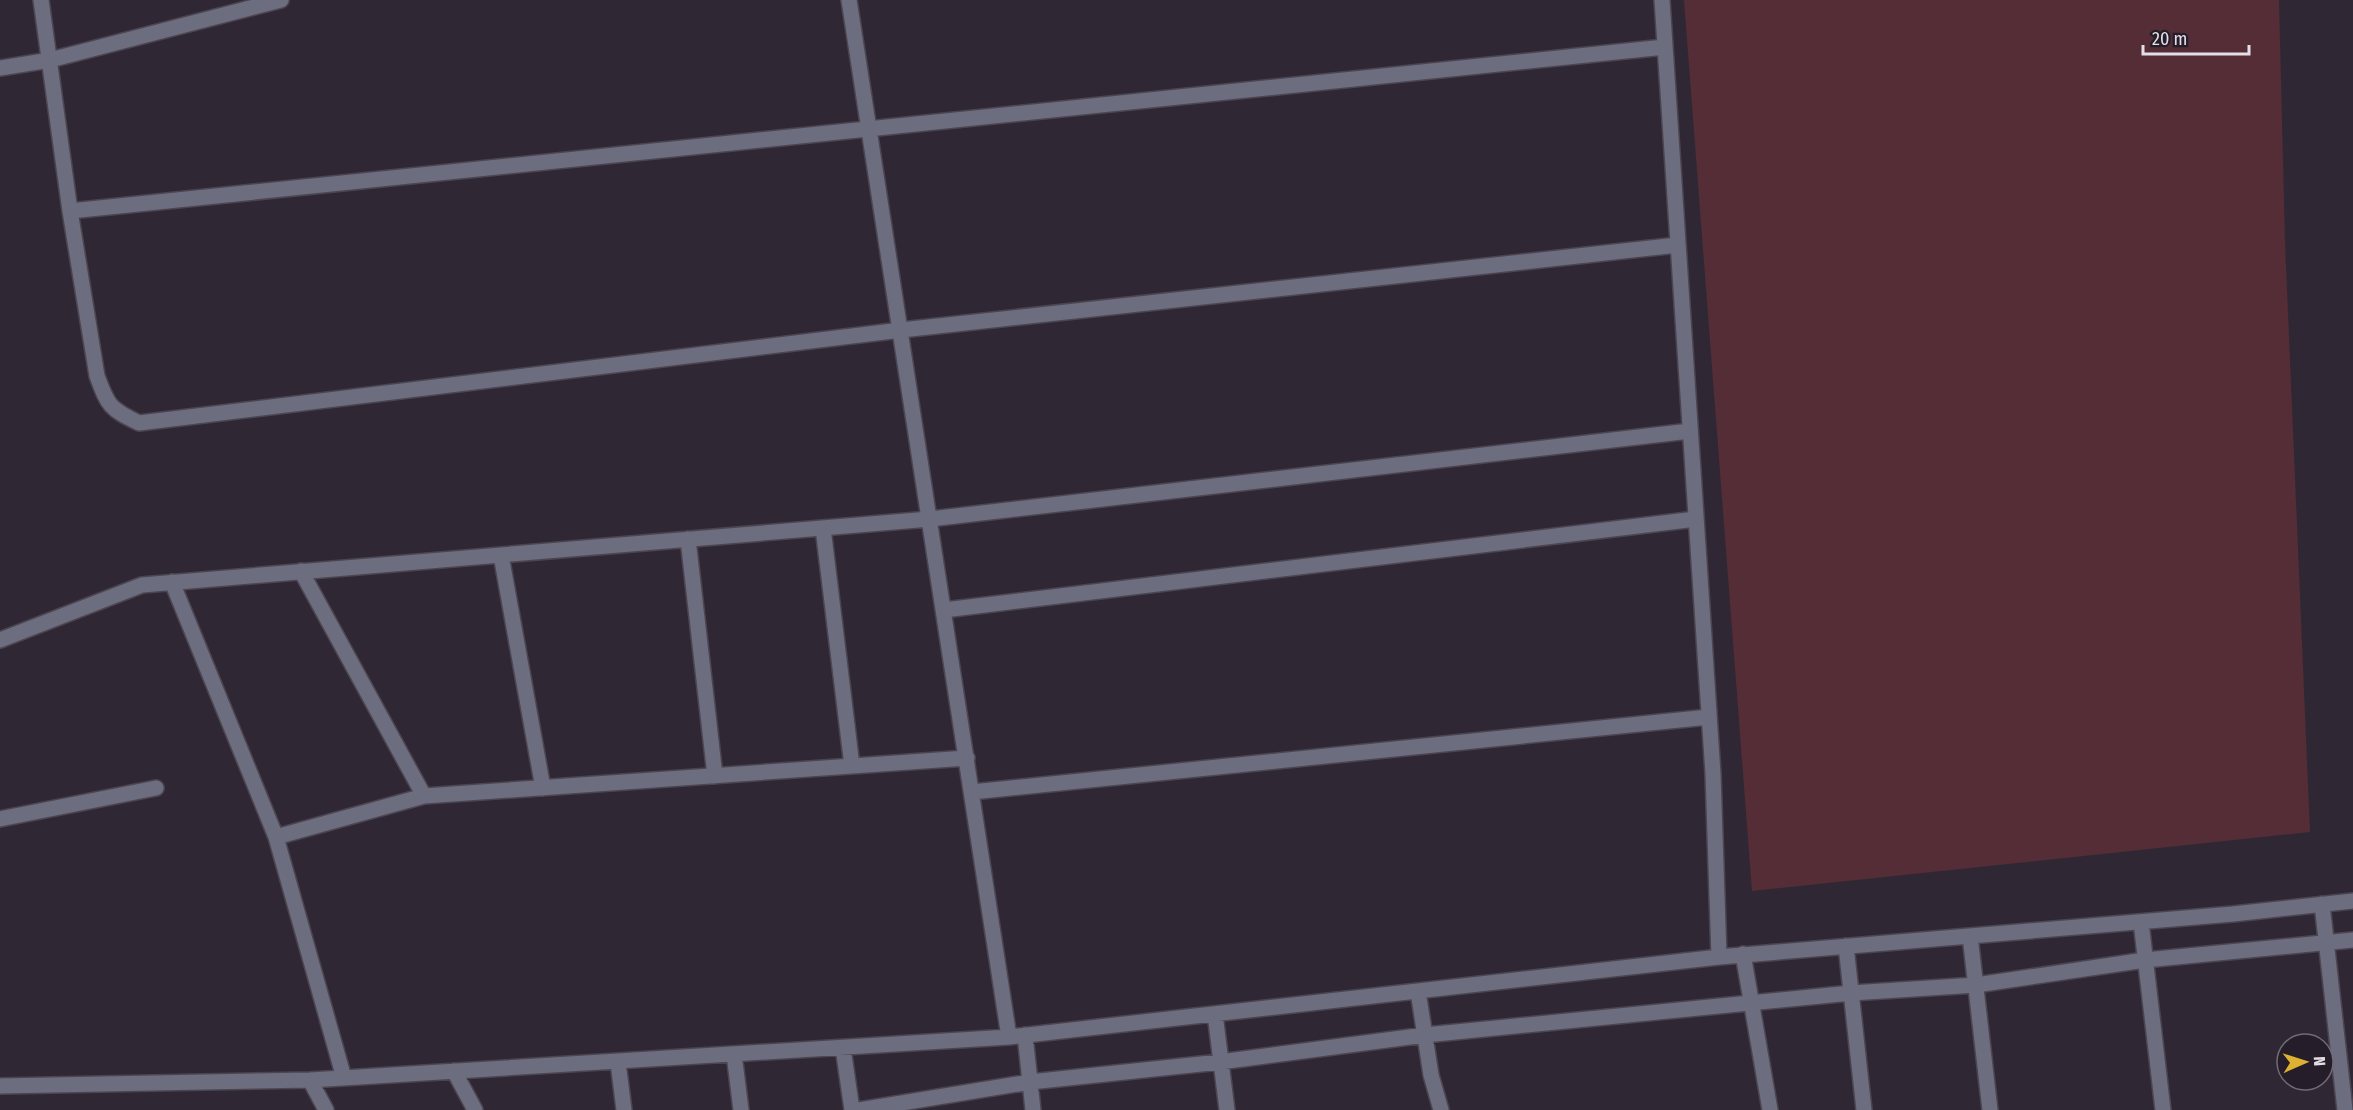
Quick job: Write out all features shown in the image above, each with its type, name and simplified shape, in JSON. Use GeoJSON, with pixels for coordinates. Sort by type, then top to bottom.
{"type":"FeatureCollection","features":[{"type":"Feature","properties":{"kind":"street"},"geometry":{"type":"LineString","coordinates":[[41,0],[70,211],[97,376],[105,397],[116,412],[139,423],[901,330],[1678,245]]}},
{"type":"Feature","properties":{"kind":"street"},"geometry":{"type":"LineString","coordinates":[[0,68],[50,60],[281,0]]}},
{"type":"Feature","properties":{"kind":"street"},"geometry":{"type":"LineString","coordinates":[[849,0],[1009,1037]]}},
{"type":"Feature","properties":{"kind":"street"},"geometry":{"type":"LineString","coordinates":[[1662,0],[1709,717],[1719,957]]}},
{"type":"Feature","properties":{"kind":"street"},"geometry":{"type":"LineString","coordinates":[[70,211],[1665,47]]}},
{"type":"Feature","properties":{"kind":"street"},"geometry":{"type":"LineString","coordinates":[[0,640],[142,585],[930,519],[1690,431]]}},
{"type":"Feature","properties":{"kind":"street"},"geometry":{"type":"LineString","coordinates":[[944,610],[1696,519]]}},
{"type":"Feature","properties":{"kind":"street"},"geometry":{"type":"LineString","coordinates":[[823,528],[852,766]]}},
{"type":"Feature","properties":{"kind":"street"},"geometry":{"type":"LineString","coordinates":[[688,539],[715,776]]}},
{"type":"Feature","properties":{"kind":"street"},"geometry":{"type":"LineString","coordinates":[[501,555],[543,788]]}},
{"type":"Feature","properties":{"kind":"street"},"geometry":{"type":"LineString","coordinates":[[301,572],[424,796]]}},
{"type":"Feature","properties":{"kind":"street"},"geometry":{"type":"LineString","coordinates":[[172,582],[276,837],[344,1078]]}},
{"type":"Feature","properties":{"kind":"street"},"geometry":{"type":"LineString","coordinates":[[972,792],[1709,717]]}},
{"type":"Feature","properties":{"kind":"street"},"geometry":{"type":"LineString","coordinates":[[276,837],[424,796],[967,758]]}},
{"type":"Feature","properties":{"kind":"street"},"geometry":{"type":"LineString","coordinates":[[0,819],[156,788]]}},
{"type":"Feature","properties":{"kind":"street"},"geometry":{"type":"LineString","coordinates":[[0,1086],[310,1080],[1009,1037],[1743,954],[2141,922],[2353,901]]}},
{"type":"Feature","properties":{"kind":"street"},"geometry":{"type":"LineString","coordinates":[[2322,904],[2345,1110]]}},
{"type":"Feature","properties":{"kind":"street"},"geometry":{"type":"LineString","coordinates":[[2141,922],[2163,1110]]}},
{"type":"Feature","properties":{"kind":"street"},"geometry":{"type":"LineString","coordinates":[[1970,936],[1990,1110]]}},
{"type":"Feature","properties":{"kind":"street"},"geometry":{"type":"LineString","coordinates":[[859,1110],[1030,1082],[1220,1062],[1425,1035],[1851,993],[1976,985],[2145,960],[2353,940]]}},
{"type":"Feature","properties":{"kind":"street"},"geometry":{"type":"LineString","coordinates":[[1846,946],[1864,1110]]}},
{"type":"Feature","properties":{"kind":"street"},"geometry":{"type":"LineString","coordinates":[[1743,954],[1770,1110]]}},
{"type":"Feature","properties":{"kind":"street"},"geometry":{"type":"LineString","coordinates":[[1418,991],[1431,1075],[1441,1110]]}},
{"type":"Feature","properties":{"kind":"street"},"geometry":{"type":"LineString","coordinates":[[1215,1014],[1227,1110]]}},
{"type":"Feature","properties":{"kind":"street"},"geometry":{"type":"LineString","coordinates":[[1025,1035],[1033,1110]]}},
{"type":"Feature","properties":{"kind":"street"},"geometry":{"type":"LineString","coordinates":[[843,1048],[852,1110]]}},
{"type":"Feature","properties":{"kind":"street"},"geometry":{"type":"LineString","coordinates":[[734,1054],[741,1110]]}},
{"type":"Feature","properties":{"kind":"street"},"geometry":{"type":"LineString","coordinates":[[618,1062],[624,1110]]}},
{"type":"Feature","properties":{"kind":"street"},"geometry":{"type":"LineString","coordinates":[[454,1071],[475,1110]]}},
{"type":"Feature","properties":{"kind":"street"},"geometry":{"type":"LineString","coordinates":[[310,1080],[326,1110]]}},
{"type":"Feature","properties":{"kind":"shaded area"},"geometry":{"type":"Polygon","coordinates":[[[1684,0],[2279,0],[2285,242],[2310,832],[1752,891],[1684,0]]]}}]}
